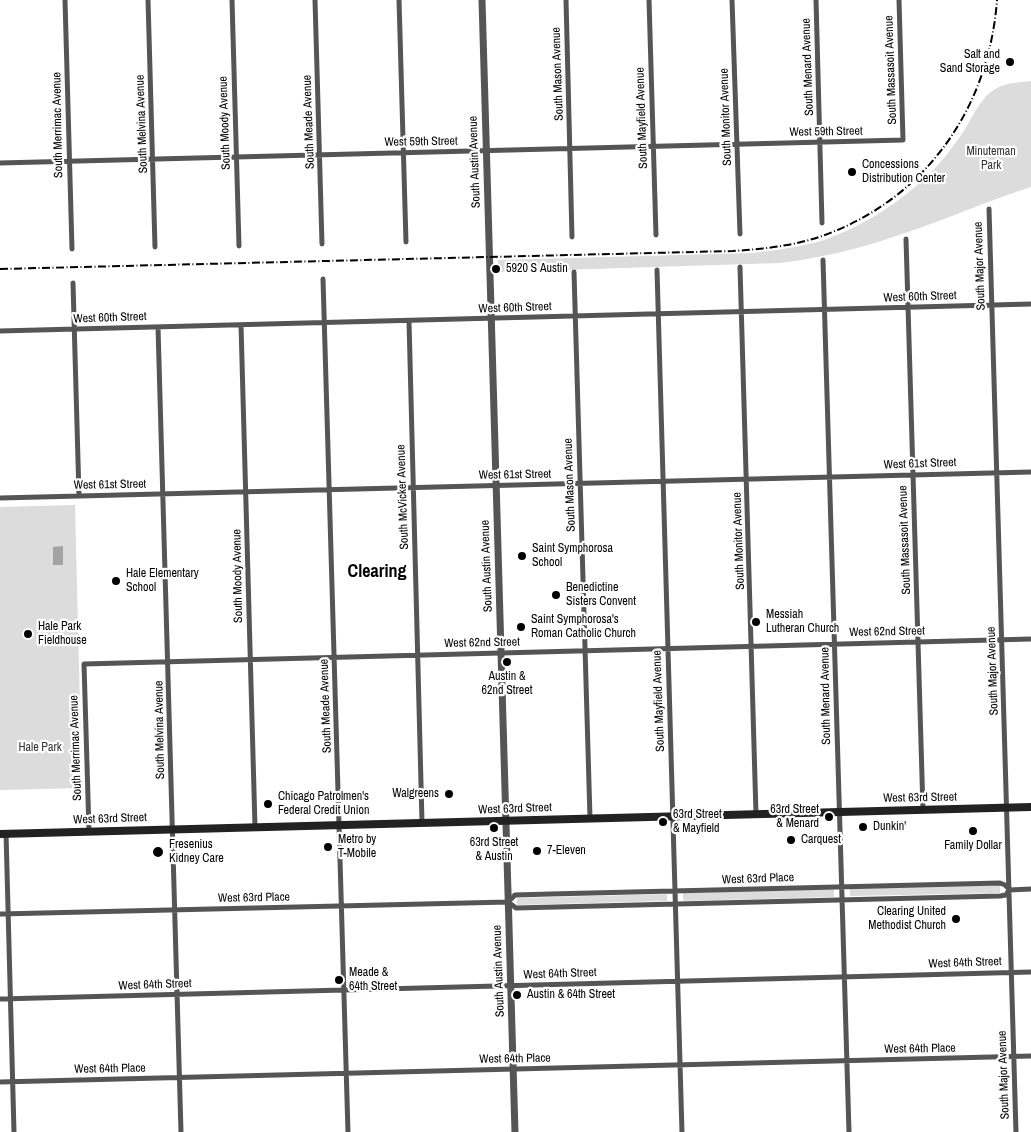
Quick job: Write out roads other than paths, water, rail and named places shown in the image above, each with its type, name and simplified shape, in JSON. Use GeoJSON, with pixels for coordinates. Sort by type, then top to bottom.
{"type":"FeatureCollection","features":[{"type":"Feature","properties":{"kind":"main road","name":"West 63rd Street"},"geometry":{"type":"LineString","coordinates":[[3,834],[1031,807]]}},
{"type":"Feature","properties":{"kind":"street","name":"South Merrimac Avenue"},"geometry":{"type":"LineString","coordinates":[[65,0],[72,249]]}},
{"type":"Feature","properties":{"kind":"street","name":"South Melvina Avenue"},"geometry":{"type":"LineString","coordinates":[[148,0],[155,247]]}},
{"type":"Feature","properties":{"kind":"street","name":"South Moody Avenue"},"geometry":{"type":"LineString","coordinates":[[232,0],[239,246]]}},
{"type":"Feature","properties":{"kind":"street","name":"South Meade Avenue"},"geometry":{"type":"LineString","coordinates":[[316,0],[322,244]]}},
{"type":"Feature","properties":{"kind":"street"},"geometry":{"type":"LineString","coordinates":[[399,0],[406,242]]}},
{"type":"Feature","properties":{"kind":"street","name":"South Austin Avenue"},"geometry":{"type":"LineString","coordinates":[[482,0],[515,1132]]}},
{"type":"Feature","properties":{"kind":"street","name":"South Mason Avenue"},"geometry":{"type":"LineString","coordinates":[[566,0],[572,237]]}},
{"type":"Feature","properties":{"kind":"street","name":"South Mayfield Avenue"},"geometry":{"type":"LineString","coordinates":[[649,0],[656,235]]}},
{"type":"Feature","properties":{"kind":"street","name":"South Monitor Avenue"},"geometry":{"type":"LineString","coordinates":[[732,0],[740,234]]}},
{"type":"Feature","properties":{"kind":"street","name":"South Menard Avenue"},"geometry":{"type":"LineString","coordinates":[[816,0],[822,223]]}},
{"type":"Feature","properties":{"kind":"street","name":"South Massasoit Avenue"},"geometry":{"type":"LineString","coordinates":[[899,0],[903,140]]}},
{"type":"Feature","properties":{"kind":"street","name":"West 59th Street"},"geometry":{"type":"LineString","coordinates":[[0,163],[903,140]]}},
{"type":"Feature","properties":{"kind":"street","name":"South Major Avenue"},"geometry":{"type":"LineString","coordinates":[[989,209],[1016,1132]]}},
{"type":"Feature","properties":{"kind":"street","name":"South Massasoit Avenue"},"geometry":{"type":"LineString","coordinates":[[906,239],[923,810]]}},
{"type":"Feature","properties":{"kind":"street","name":"South Menard Avenue"},"geometry":{"type":"LineString","coordinates":[[823,260],[849,1132]]}},
{"type":"Feature","properties":{"kind":"street","name":"South Monitor Avenue"},"geometry":{"type":"LineString","coordinates":[[740,268],[756,814]]}},
{"type":"Feature","properties":{"kind":"street","name":"South Mayfield Avenue"},"geometry":{"type":"LineString","coordinates":[[657,270],[682,1132]]}},
{"type":"Feature","properties":{"kind":"street","name":"South Mason Avenue"},"geometry":{"type":"LineString","coordinates":[[574,272],[590,818]]}},
{"type":"Feature","properties":{"kind":"street","name":"South Meade Avenue"},"geometry":{"type":"LineString","coordinates":[[323,279],[348,1132]]}},
{"type":"Feature","properties":{"kind":"street"},"geometry":{"type":"LineString","coordinates":[[73,283],[79,496]]}},
{"type":"Feature","properties":{"kind":"street","name":"West 60th Street"},"geometry":{"type":"LineString","coordinates":[[0,331],[1031,304]]}},
{"type":"Feature","properties":{"kind":"street","name":"South McVicker Avenue"},"geometry":{"type":"LineString","coordinates":[[408,321],[422,822]]}},
{"type":"Feature","properties":{"kind":"street","name":"South Moody Avenue"},"geometry":{"type":"LineString","coordinates":[[241,325],[255,827]]}},
{"type":"Feature","properties":{"kind":"street","name":"South Melvina Avenue"},"geometry":{"type":"LineString","coordinates":[[158,327],[181,1132]]}},
{"type":"Feature","properties":{"kind":"street","name":"West 61st Street"},"geometry":{"type":"LineString","coordinates":[[0,498],[1031,472]]}},
{"type":"Feature","properties":{"kind":"street","name":"West 62nd Street"},"geometry":{"type":"LineString","coordinates":[[84,664],[1031,639]]}},
{"type":"Feature","properties":{"kind":"street","name":"South Merrimac Avenue"},"geometry":{"type":"LineString","coordinates":[[84,664],[89,831]]}},
{"type":"Feature","properties":{"kind":"street"},"geometry":{"type":"LineString","coordinates":[[3,834],[8,914],[14,1132]]}},
{"type":"Feature","properties":{"kind":"street","name":"West 63rd Place"},"geometry":{"type":"LineString","coordinates":[[508,902],[515,895],[1000,883],[1009,890]]}},
{"type":"Feature","properties":{"kind":"street","name":"West 63rd Place"},"geometry":{"type":"LineString","coordinates":[[1009,890],[1031,889]]}},
{"type":"Feature","properties":{"kind":"street","name":"West 63rd Place"},"geometry":{"type":"LineString","coordinates":[[0,914],[508,902],[516,908],[1000,896],[1006,895],[1009,890]]}},
{"type":"Feature","properties":{"kind":"street","name":"West 64th Street"},"geometry":{"type":"LineString","coordinates":[[0,999],[1031,972]]}},
{"type":"Feature","properties":{"kind":"street","name":"West 64th Place"},"geometry":{"type":"LineString","coordinates":[[0,1082],[1031,1056]]}},
{"type":"Feature","properties":{"kind":"railway"},"geometry":{"type":"LineString","coordinates":[[0,269],[733,251],[800,242],[822,236],[859,220],[892,199],[921,174],[946,145],[966,112],[981,77],[991,40],[997,0]]}},
{"type":"Feature","properties":{"kind":"place","name":"Salt and Sand Storage"},"geometry":{"type":"Point","coordinates":[1010,62]}},
{"type":"Feature","properties":{"kind":"place","name":"Concessions Distribution Center"},"geometry":{"type":"Point","coordinates":[852,172]}},
{"type":"Feature","properties":{"kind":"place","name":"5920 S Austin"},"geometry":{"type":"Point","coordinates":[496,269]}},
{"type":"Feature","properties":{"kind":"place","name":"Saint Symphorosa School"},"geometry":{"type":"Point","coordinates":[522,556]}},
{"type":"Feature","properties":{"kind":"place","name":"Hale Elementary School"},"geometry":{"type":"Point","coordinates":[116,581]}},
{"type":"Feature","properties":{"kind":"place","name":"Benedictine Sisters Convent"},"geometry":{"type":"Point","coordinates":[556,595]}},
{"type":"Feature","properties":{"kind":"place","name":"Messiah Lutheran Church"},"geometry":{"type":"Point","coordinates":[756,622]}},
{"type":"Feature","properties":{"kind":"place","name":"Saint Symphorosa's Roman Catholic Church"},"geometry":{"type":"Point","coordinates":[521,627]}},
{"type":"Feature","properties":{"kind":"place","name":"Hale Park Fieldhouse"},"geometry":{"type":"Point","coordinates":[28,634]}},
{"type":"Feature","properties":{"kind":"place","name":"Austin & 62nd Street"},"geometry":{"type":"Point","coordinates":[507,662]}},
{"type":"Feature","properties":{"kind":"place","name":"Walgreens"},"geometry":{"type":"Point","coordinates":[449,794]}},
{"type":"Feature","properties":{"kind":"place","name":"Chicago Patrolmen's Federal Credit Union"},"geometry":{"type":"Point","coordinates":[268,804]}},
{"type":"Feature","properties":{"kind":"place","name":"63rd Street & Menard"},"geometry":{"type":"Point","coordinates":[829,817]}},
{"type":"Feature","properties":{"kind":"place","name":"63rd Street & Mayfield"},"geometry":{"type":"Point","coordinates":[663,822]}},
{"type":"Feature","properties":{"kind":"place","name":"Dunkin'"},"geometry":{"type":"Point","coordinates":[863,827]}},
{"type":"Feature","properties":{"kind":"place","name":"63rd Street & Austin"},"geometry":{"type":"Point","coordinates":[494,828]}},
{"type":"Feature","properties":{"kind":"place","name":"Family Dollar"},"geometry":{"type":"Point","coordinates":[973,831]}},
{"type":"Feature","properties":{"kind":"place","name":"Carquest"},"geometry":{"type":"Point","coordinates":[791,840]}},
{"type":"Feature","properties":{"kind":"place","name":"Metro by T-Mobile"},"geometry":{"type":"Point","coordinates":[328,847]}},
{"type":"Feature","properties":{"kind":"place","name":"7-Eleven"},"geometry":{"type":"Point","coordinates":[537,851]}},
{"type":"Feature","properties":{"kind":"place","name":"Fresenius Kidney Care"},"geometry":{"type":"Point","coordinates":[158,852]}},
{"type":"Feature","properties":{"kind":"place","name":"Clearing United Methodist Church"},"geometry":{"type":"Point","coordinates":[956,919]}},
{"type":"Feature","properties":{"kind":"place","name":"Meade & 64th Street"},"geometry":{"type":"Point","coordinates":[339,980]}},
{"type":"Feature","properties":{"kind":"place","name":"Austin & 64th Street"},"geometry":{"type":"Point","coordinates":[517,995]}},
{"type":"Feature","properties":{"kind":"district","name":"Clearing"},"geometry":{"type":"Point","coordinates":[377,572]}},
{"type":"Feature","properties":{"kind":"park label","name":"Minuteman Park"},"geometry":{"type":"Point","coordinates":[991,159]}},
{"type":"Feature","properties":{"kind":"park label","name":"Hale Park"},"geometry":{"type":"Point","coordinates":[40,748]}}]}
